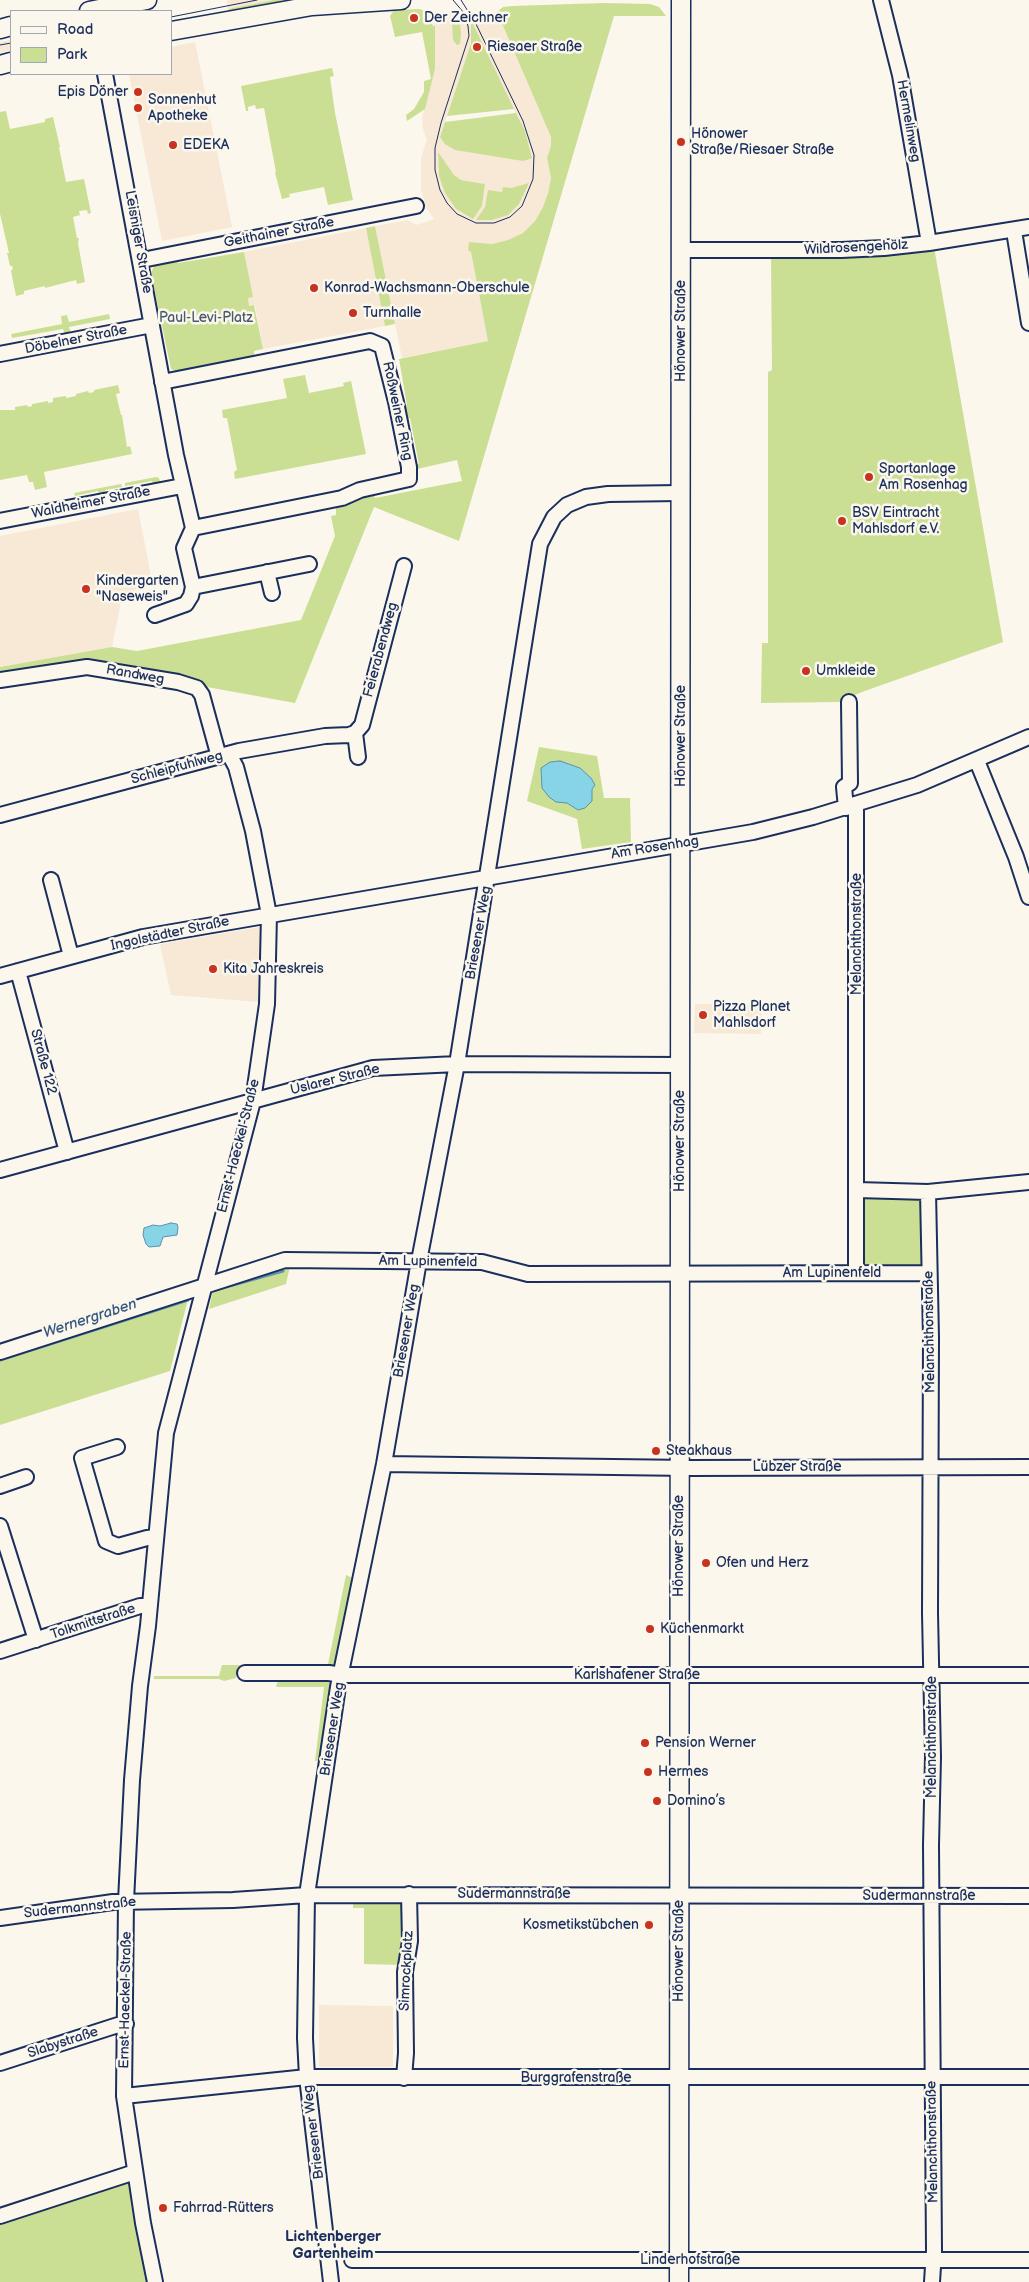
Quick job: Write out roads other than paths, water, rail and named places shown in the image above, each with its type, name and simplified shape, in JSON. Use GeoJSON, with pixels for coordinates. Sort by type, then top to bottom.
{"type":"FeatureCollection","features":[{"type":"Feature","properties":{"kind":"main road"},"geometry":{"type":"LineString","coordinates":[[92,8],[147,0]]}},
{"type":"Feature","properties":{"kind":"main road"},"geometry":{"type":"LineString","coordinates":[[172,31],[304,7],[401,0]]}},
{"type":"Feature","properties":{"kind":"main road","name":"Hönower Straße"},"geometry":{"type":"LineString","coordinates":[[679,2282],[681,0]]}},
{"type":"Feature","properties":{"kind":"street","name":"Hermelinweg"},"geometry":{"type":"LineString","coordinates":[[881,0],[900,74],[929,243]]}},
{"type":"Feature","properties":{"kind":"street","name":"Leisniger Straße"},"geometry":{"type":"LineString","coordinates":[[106,75],[142,260],[162,382],[182,486],[193,528]]}},
{"type":"Feature","properties":{"kind":"street","name":"Geithainer Straße"},"geometry":{"type":"LineString","coordinates":[[142,260],[416,206]]}},
{"type":"Feature","properties":{"kind":"street","name":"Wildrosengehölz"},"geometry":{"type":"LineString","coordinates":[[681,250],[841,250],[929,243],[1014,231],[1029,227]]}},
{"type":"Feature","properties":{"kind":"street"},"geometry":{"type":"LineString","coordinates":[[1014,231],[1029,323]]}},
{"type":"Feature","properties":{"kind":"street","name":"Döbelner Straße"},"geometry":{"type":"LineString","coordinates":[[0,354],[152,324]]}},
{"type":"Feature","properties":{"kind":"street","name":"Roßweiner Ring"},"geometry":{"type":"LineString","coordinates":[[162,382],[370,341],[382,346],[396,402],[409,479],[360,490],[339,498],[193,528]]}},
{"type":"Feature","properties":{"kind":"street","name":"Waldheimer Straße"},"geometry":{"type":"LineString","coordinates":[[0,521],[182,486]]}},
{"type":"Feature","properties":{"kind":"street","name":"Briesener Weg"},"geometry":{"type":"LineString","coordinates":[[331,2282],[307,2077],[305,2029],[307,1895],[338,1687],[384,1464],[419,1261],[457,1064],[540,544],[548,525],[561,510],[586,497],[680,493]]}},
{"type":"Feature","properties":{"kind":"street"},"geometry":{"type":"LineString","coordinates":[[155,614],[186,604],[191,596],[193,586],[184,548],[193,528]]}},
{"type":"Feature","properties":{"kind":"street"},"geometry":{"type":"LineString","coordinates":[[193,586],[308,564]]}},
{"type":"Feature","properties":{"kind":"street","name":"Feierabendweg"},"geometry":{"type":"LineString","coordinates":[[356,733],[362,725],[404,566]]}},
{"type":"Feature","properties":{"kind":"street"},"geometry":{"type":"LineString","coordinates":[[268,572],[272,594]]}},
{"type":"Feature","properties":{"kind":"street","name":"Randweg"},"geometry":{"type":"LineString","coordinates":[[0,680],[87,667],[178,682],[197,688],[202,695],[224,756]]}},
{"type":"Feature","properties":{"kind":"street","name":"Melanchthonstraße"},"geometry":{"type":"LineString","coordinates":[[848,702],[850,782],[844,787],[854,806],[856,1273]]}},
{"type":"Feature","properties":{"kind":"street"},"geometry":{"type":"LineString","coordinates":[[356,733],[358,757]]}},
{"type":"Feature","properties":{"kind":"street","name":"Schleipfuhlweg"},"geometry":{"type":"LineString","coordinates":[[0,815],[282,742],[356,733]]}},
{"type":"Feature","properties":{"kind":"street","name":"Am Rosenhag"},"geometry":{"type":"LineString","coordinates":[[269,915],[753,832],[854,806],[918,785],[1029,737]]}},
{"type":"Feature","properties":{"kind":"street","name":"Ernst-Haeckel-Straße"},"geometry":{"type":"LineString","coordinates":[[155,2282],[135,2172],[124,2096],[126,1901],[132,1780],[166,1433],[252,1101],[267,1004],[269,915],[253,830],[236,767],[224,756]]}},
{"type":"Feature","properties":{"kind":"street"},"geometry":{"type":"LineString","coordinates":[[977,761],[1016,857],[1029,897]]}},
{"type":"Feature","properties":{"kind":"street"},"geometry":{"type":"LineString","coordinates":[[51,880],[72,956]]}},
{"type":"Feature","properties":{"kind":"street","name":"Ingolstädter Straße"},"geometry":{"type":"LineString","coordinates":[[0,976],[143,937],[269,915]]}},
{"type":"Feature","properties":{"kind":"street","name":"Straße 122"},"geometry":{"type":"LineString","coordinates":[[18,971],[67,1152]]}},
{"type":"Feature","properties":{"kind":"street","name":"Uslarer Straße"},"geometry":{"type":"LineString","coordinates":[[0,1170],[374,1068],[457,1064],[680,1065]]}},
{"type":"Feature","properties":{"kind":"street"},"geometry":{"type":"LineString","coordinates":[[857,1190],[928,1192],[1029,1182]]}},
{"type":"Feature","properties":{"kind":"street","name":"Melanchthonstraße"},"geometry":{"type":"LineString","coordinates":[[928,1192],[932,1674],[931,1896],[934,2251],[932,2282]]}},
{"type":"Feature","properties":{"kind":"street","name":"Am Lupinenfeld"},"geometry":{"type":"LineString","coordinates":[[0,1352],[285,1260],[482,1262],[528,1274],[929,1273]]}},
{"type":"Feature","properties":{"kind":"street"},"geometry":{"type":"LineString","coordinates":[[117,1447],[82,1458],[106,1541],[118,1546],[156,1537]]}},
{"type":"Feature","properties":{"kind":"street","name":"Lübzer Straße"},"geometry":{"type":"LineString","coordinates":[[384,1464],[679,1468],[1029,1467]]}},
{"type":"Feature","properties":{"kind":"street"},"geometry":{"type":"LineString","coordinates":[[0,1486],[26,1478]]}},
{"type":"Feature","properties":{"kind":"street","name":"Tolkmittstraße"},"geometry":{"type":"LineString","coordinates":[[0,1526],[36,1640]]}},
{"type":"Feature","properties":{"kind":"street","name":"Tolkmittstraße"},"geometry":{"type":"LineString","coordinates":[[0,1651],[140,1606],[150,1606]]}},
{"type":"Feature","properties":{"kind":"street","name":"Karlshafener Straße"},"geometry":{"type":"LineString","coordinates":[[245,1673],[329,1672],[342,1675],[1029,1675]]}},
{"type":"Feature","properties":{"kind":"street","name":"Simrockplatz"},"geometry":{"type":"LineString","coordinates":[[404,2078],[406,2053],[405,1972],[410,1941],[408,1894]]}},
{"type":"Feature","properties":{"kind":"street","name":"Sudermannstraße"},"geometry":{"type":"LineString","coordinates":[[0,1918],[76,1906],[126,1901],[232,1900],[307,1895],[1029,1896]]}},
{"type":"Feature","properties":{"kind":"street","name":"Slabystraße"},"geometry":{"type":"LineString","coordinates":[[0,2063],[126,2024]]}},
{"type":"Feature","properties":{"kind":"street","name":"Burggrafenstraße"},"geometry":{"type":"LineString","coordinates":[[124,2096],[307,2077],[1029,2077]]}},
{"type":"Feature","properties":{"kind":"street"},"geometry":{"type":"LineString","coordinates":[[0,2216],[135,2172]]}},
{"type":"Feature","properties":{"kind":"street","name":"Linderhofstraße"},"geometry":{"type":"LineString","coordinates":[[352,2260],[1029,2260]]}},
{"type":"Feature","properties":{"kind":"water"},"geometry":{"type":"Polygon","coordinates":[[[560,761],[580,768],[591,778],[595,785],[592,789],[592,801],[585,808],[578,810],[567,803],[556,802],[542,788],[541,768],[550,762],[560,761]]]}},
{"type":"Feature","properties":{"kind":"water"},"geometry":{"type":"Polygon","coordinates":[[[171,1223],[177,1224],[177,1235],[163,1237],[160,1246],[149,1247],[146,1244],[143,1235],[144,1228],[171,1223]]]}},
{"type":"Feature","properties":{"kind":"waterway","name":"Wernergraben"},"geometry":{"type":"LineString","coordinates":[[215,1290],[283,1271]]}},
{"type":"Feature","properties":{"kind":"waterway","name":"Wernergraben"},"geometry":{"type":"LineString","coordinates":[[0,1360],[188,1300]]}},
{"type":"Feature","properties":{"kind":"tram line"},"geometry":{"type":"LineString","coordinates":[[172,17],[257,0]]}},
{"type":"Feature","properties":{"kind":"tram line"},"geometry":{"type":"LineString","coordinates":[[453,0],[464,13],[469,36],[441,123],[435,148],[435,170],[440,190],[447,203],[457,214],[476,223],[494,223],[510,217],[522,206],[533,179],[534,155],[523,121],[476,24],[461,0]]}},
{"type":"Feature","properties":{"kind":"tram line"},"geometry":{"type":"LineString","coordinates":[[0,45],[10,43]]}},
{"type":"Feature","properties":{"kind":"place","name":"Der Zeichner"},"geometry":{"type":"Point","coordinates":[414,18]}},
{"type":"Feature","properties":{"kind":"place","name":"Riesaer Straße"},"geometry":{"type":"Point","coordinates":[477,47]}},
{"type":"Feature","properties":{"kind":"place","name":"Epis Döner"},"geometry":{"type":"Point","coordinates":[138,92]}},
{"type":"Feature","properties":{"kind":"place","name":"Sonnenhut Apotheke"},"geometry":{"type":"Point","coordinates":[138,108]}},
{"type":"Feature","properties":{"kind":"place","name":"Hönower Straße/Riesaer Straße"},"geometry":{"type":"Point","coordinates":[681,142]}},
{"type":"Feature","properties":{"kind":"place","name":"EDEKA"},"geometry":{"type":"Point","coordinates":[173,145]}},
{"type":"Feature","properties":{"kind":"place","name":"Konrad-Wachsmann-Oberschule"},"geometry":{"type":"Point","coordinates":[314,288]}},
{"type":"Feature","properties":{"kind":"place","name":"Turnhalle"},"geometry":{"type":"Point","coordinates":[353,313]}},
{"type":"Feature","properties":{"kind":"place","name":"Sportanlage Am Rosenhag"},"geometry":{"type":"Point","coordinates":[869,477]}},
{"type":"Feature","properties":{"kind":"place","name":"BSV Eintracht Mahlsdorf e.V."},"geometry":{"type":"Point","coordinates":[842,521]}},
{"type":"Feature","properties":{"kind":"place","name":"Kindergarten \"Naseweis\""},"geometry":{"type":"Point","coordinates":[86,589]}},
{"type":"Feature","properties":{"kind":"place","name":"Umkleide"},"geometry":{"type":"Point","coordinates":[806,671]}},
{"type":"Feature","properties":{"kind":"place","name":"Kita Jahreskreis"},"geometry":{"type":"Point","coordinates":[213,969]}},
{"type":"Feature","properties":{"kind":"place","name":"Pizza Planet Mahlsdorf"},"geometry":{"type":"Point","coordinates":[703,1015]}},
{"type":"Feature","properties":{"kind":"place","name":"Steakhaus"},"geometry":{"type":"Point","coordinates":[656,1451]}},
{"type":"Feature","properties":{"kind":"place","name":"Ofen und Herz"},"geometry":{"type":"Point","coordinates":[706,1563]}},
{"type":"Feature","properties":{"kind":"place","name":"Küchenmarkt"},"geometry":{"type":"Point","coordinates":[650,1629]}},
{"type":"Feature","properties":{"kind":"place","name":"Pension Werner"},"geometry":{"type":"Point","coordinates":[645,1743]}},
{"type":"Feature","properties":{"kind":"place","name":"Hermes"},"geometry":{"type":"Point","coordinates":[648,1772]}},
{"type":"Feature","properties":{"kind":"place","name":"Domino’s"},"geometry":{"type":"Point","coordinates":[657,1801]}},
{"type":"Feature","properties":{"kind":"place","name":"Kosmetikstübchen"},"geometry":{"type":"Point","coordinates":[649,1925]}},
{"type":"Feature","properties":{"kind":"place","name":"Fahrrad-Rütters"},"geometry":{"type":"Point","coordinates":[163,2208]}},
{"type":"Feature","properties":{"kind":"district","name":"Lichtenberger Gartenheim"},"geometry":{"type":"Point","coordinates":[333,2246]}},
{"type":"Feature","properties":{"kind":"park label","name":"Paul-Levi-Platz"},"geometry":{"type":"Point","coordinates":[206,318]}}]}
